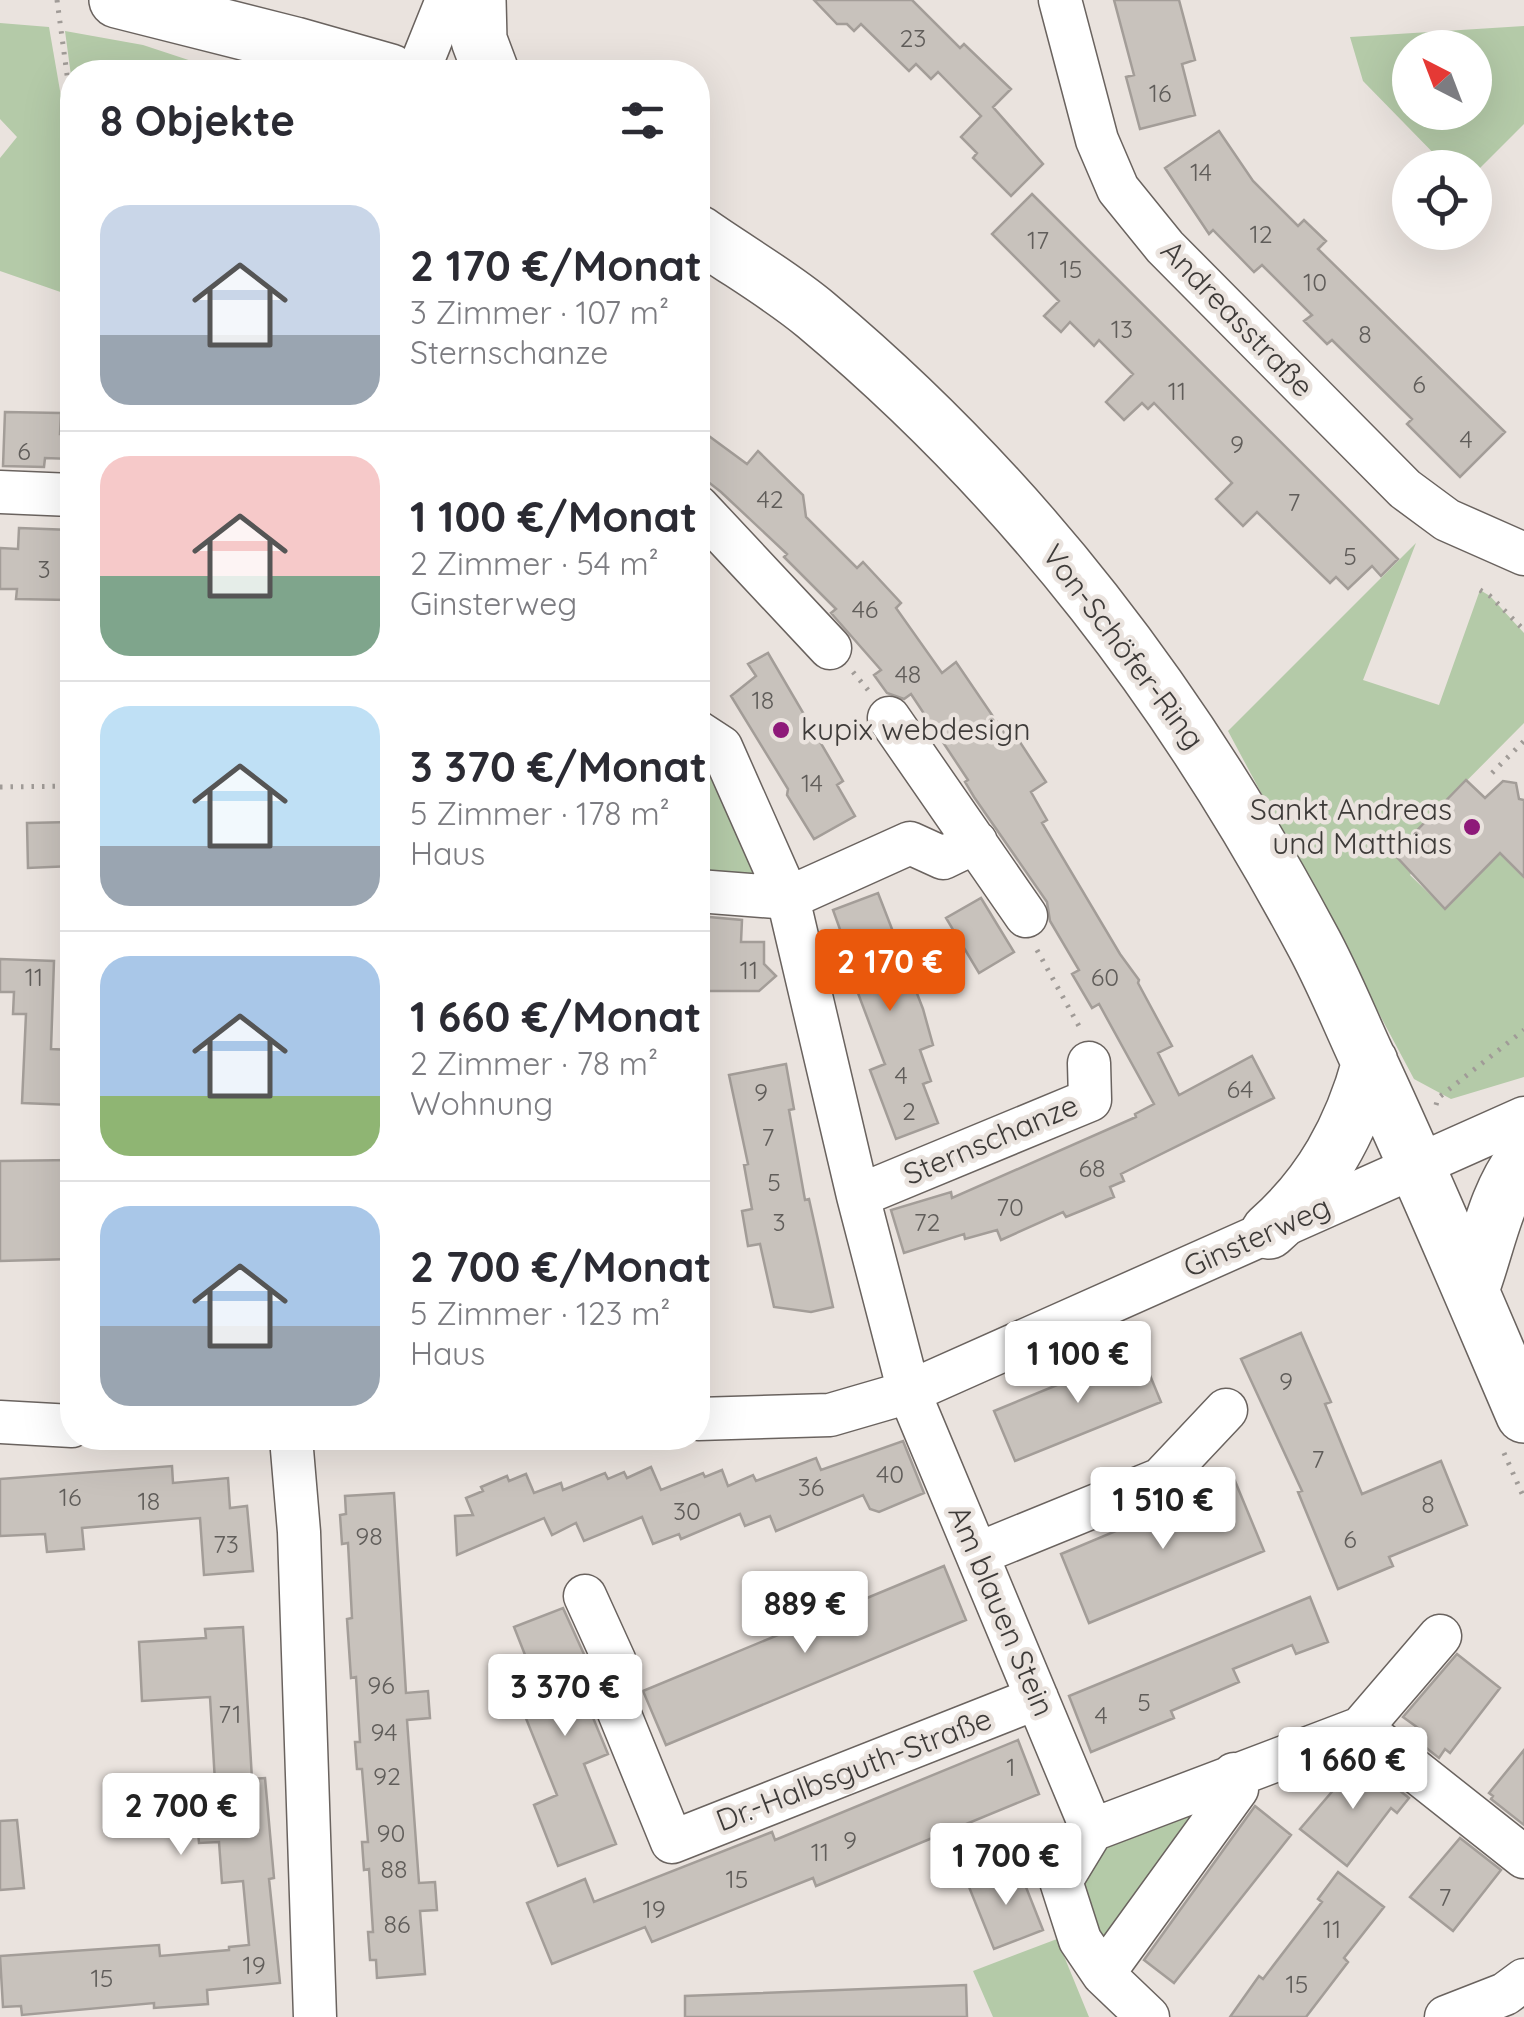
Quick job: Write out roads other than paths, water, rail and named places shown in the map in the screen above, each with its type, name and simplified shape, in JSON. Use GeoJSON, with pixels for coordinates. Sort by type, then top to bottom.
{"type":"FeatureCollection","features":[{"type":"Feature","properties":{"kind":"main road"},"geometry":{"type":"LineString","coordinates":[[117,0],[303,59]]}},
{"type":"Feature","properties":{"kind":"main road"},"geometry":{"type":"LineString","coordinates":[[478,0],[479,40],[486,60]]}},
{"type":"Feature","properties":{"kind":"main road","name":"Von-Schöfer-Ring"},"geometry":{"type":"LineString","coordinates":[[710,241],[812,312],[922,409],[1024,517],[1115,626],[1198,744],[1305,927],[1418,1165],[1524,1415]]}},
{"type":"Feature","properties":{"kind":"main road"},"geometry":{"type":"LineString","coordinates":[[1269,1231],[1327,1166],[1359,1103],[1370,1062]]}},
{"type":"Feature","properties":{"kind":"main road"},"geometry":{"type":"LineString","coordinates":[[1471,1290],[1498,1202],[1524,1158]]}},
{"type":"Feature","properties":{"kind":"street"},"geometry":{"type":"LineString","coordinates":[[423,60],[446,0]]}},
{"type":"Feature","properties":{"kind":"street","name":"Andreasstraße"},"geometry":{"type":"LineString","coordinates":[[1060,0],[1097,140],[1118,190],[1165,247],[1405,489],[1448,520],[1524,554]]}},
{"type":"Feature","properties":{"kind":"street"},"geometry":{"type":"LineString","coordinates":[[0,492],[60,494]]}},
{"type":"Feature","properties":{"kind":"street"},"geometry":{"type":"LineString","coordinates":[[710,519],[830,648]]}},
{"type":"Feature","properties":{"kind":"street"},"geometry":{"type":"LineString","coordinates":[[889,718],[959,850],[1026,916]]}},
{"type":"Feature","properties":{"kind":"street"},"geometry":{"type":"LineString","coordinates":[[710,740],[721,747],[788,898],[909,1392]]}},
{"type":"Feature","properties":{"kind":"street"},"geometry":{"type":"LineString","coordinates":[[710,892],[788,898],[910,843],[959,850]]}},
{"type":"Feature","properties":{"kind":"street","name":"Sternschanze"},"geometry":{"type":"LineString","coordinates":[[858,1196],[1090,1100],[1088,1063]]}},
{"type":"Feature","properties":{"kind":"street","name":"Ginsterweg"},"geometry":{"type":"LineString","coordinates":[[710,1419],[830,1415],[909,1392],[1524,1118]]}},
{"type":"Feature","properties":{"kind":"street","name":"Am blauen Stein"},"geometry":{"type":"LineString","coordinates":[[909,1392],[1092,1830]]}},
{"type":"Feature","properties":{"kind":"street"},"geometry":{"type":"LineString","coordinates":[[977,1554],[1161,1479],[1226,1410]]}},
{"type":"Feature","properties":{"kind":"street"},"geometry":{"type":"LineString","coordinates":[[0,1422],[60,1425]]}},
{"type":"Feature","properties":{"kind":"street"},"geometry":{"type":"LineString","coordinates":[[292,1450],[300,1532],[316,2017]]}},
{"type":"Feature","properties":{"kind":"street","name":"Dr.-Halbsguth-Straße"},"geometry":{"type":"LineString","coordinates":[[585,1596],[615,1662],[606,1683],[672,1842],[1037,1698]]}},
{"type":"Feature","properties":{"kind":"street"},"geometry":{"type":"LineString","coordinates":[[1143,2016],[1102,1974],[1080,1940],[1062,1881],[1092,1830],[1361,1728],[1440,1636]]}},
{"type":"Feature","properties":{"kind":"street"},"geometry":{"type":"LineString","coordinates":[[1361,1728],[1524,1857]]}},
{"type":"Feature","properties":{"kind":"street"},"geometry":{"type":"LineString","coordinates":[[1102,1974],[1237,1789],[1234,1774]]}},
{"type":"Feature","properties":{"kind":"street"},"geometry":{"type":"LineString","coordinates":[[1446,2017],[1506,1994],[1524,1980]]}},
{"type":"Feature","properties":{"kind":"place","name":"kupix webdesign"},"geometry":{"type":"Point","coordinates":[781,730]}},
{"type":"Feature","properties":{"kind":"place","name":"Sankt Andreas und Matthias"},"geometry":{"type":"Point","coordinates":[1472,827]}}]}
